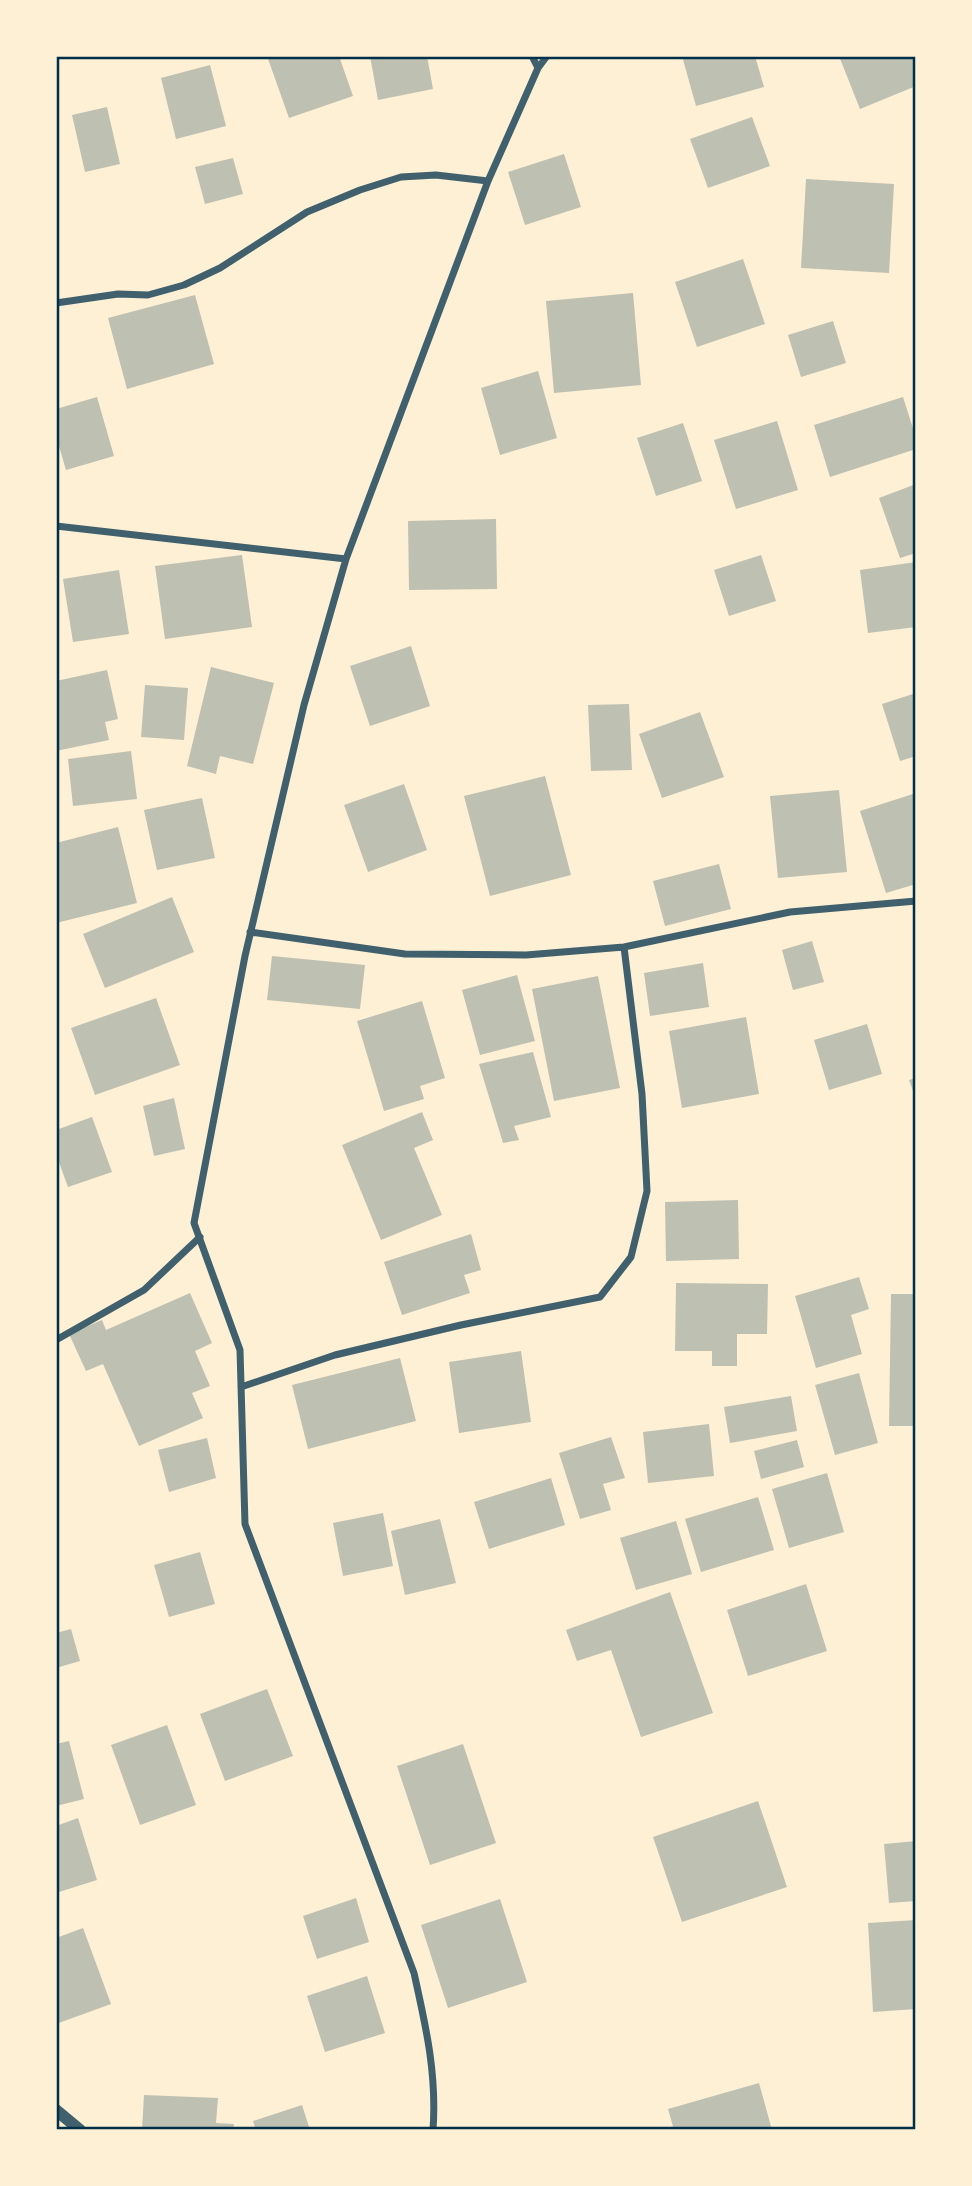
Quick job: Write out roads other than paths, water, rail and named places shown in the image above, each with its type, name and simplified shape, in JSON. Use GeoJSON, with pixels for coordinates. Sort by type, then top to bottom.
{"type":"FeatureCollection","features":[{"type":"Feature","properties":{"kind":"street"},"geometry":{"type":"LineString","coordinates":[[531,56],[538,68]]}},
{"type":"Feature","properties":{"kind":"street"},"geometry":{"type":"LineString","coordinates":[[433,2130],[430,2048],[414,1973],[245,1524],[240,1350],[194,1223],[250,932],[304,705],[346,558],[488,181],[538,68],[547,56]]}},
{"type":"Feature","properties":{"kind":"street"},"geometry":{"type":"LineString","coordinates":[[56,303],[118,294],[148,295],[184,285],[220,268],[307,212],[360,190],[401,177],[436,175],[488,181]]}},
{"type":"Feature","properties":{"kind":"street"},"geometry":{"type":"LineString","coordinates":[[56,526],[346,558]]}},
{"type":"Feature","properties":{"kind":"street"},"geometry":{"type":"LineString","coordinates":[[250,932],[405,954],[526,955],[624,947],[790,912],[916,901]]}},
{"type":"Feature","properties":{"kind":"street"},"geometry":{"type":"LineString","coordinates":[[241,1387],[348,1352],[461,1325],[600,1297],[631,1257],[647,1191],[642,1094],[624,947]]}},
{"type":"Feature","properties":{"kind":"street"},"geometry":{"type":"LineString","coordinates":[[56,1340],[144,1290],[200,1237]]}},
{"type":"Feature","properties":{"kind":"street"},"geometry":{"type":"LineString","coordinates":[[56,2110],[79,2130]]}}]}
